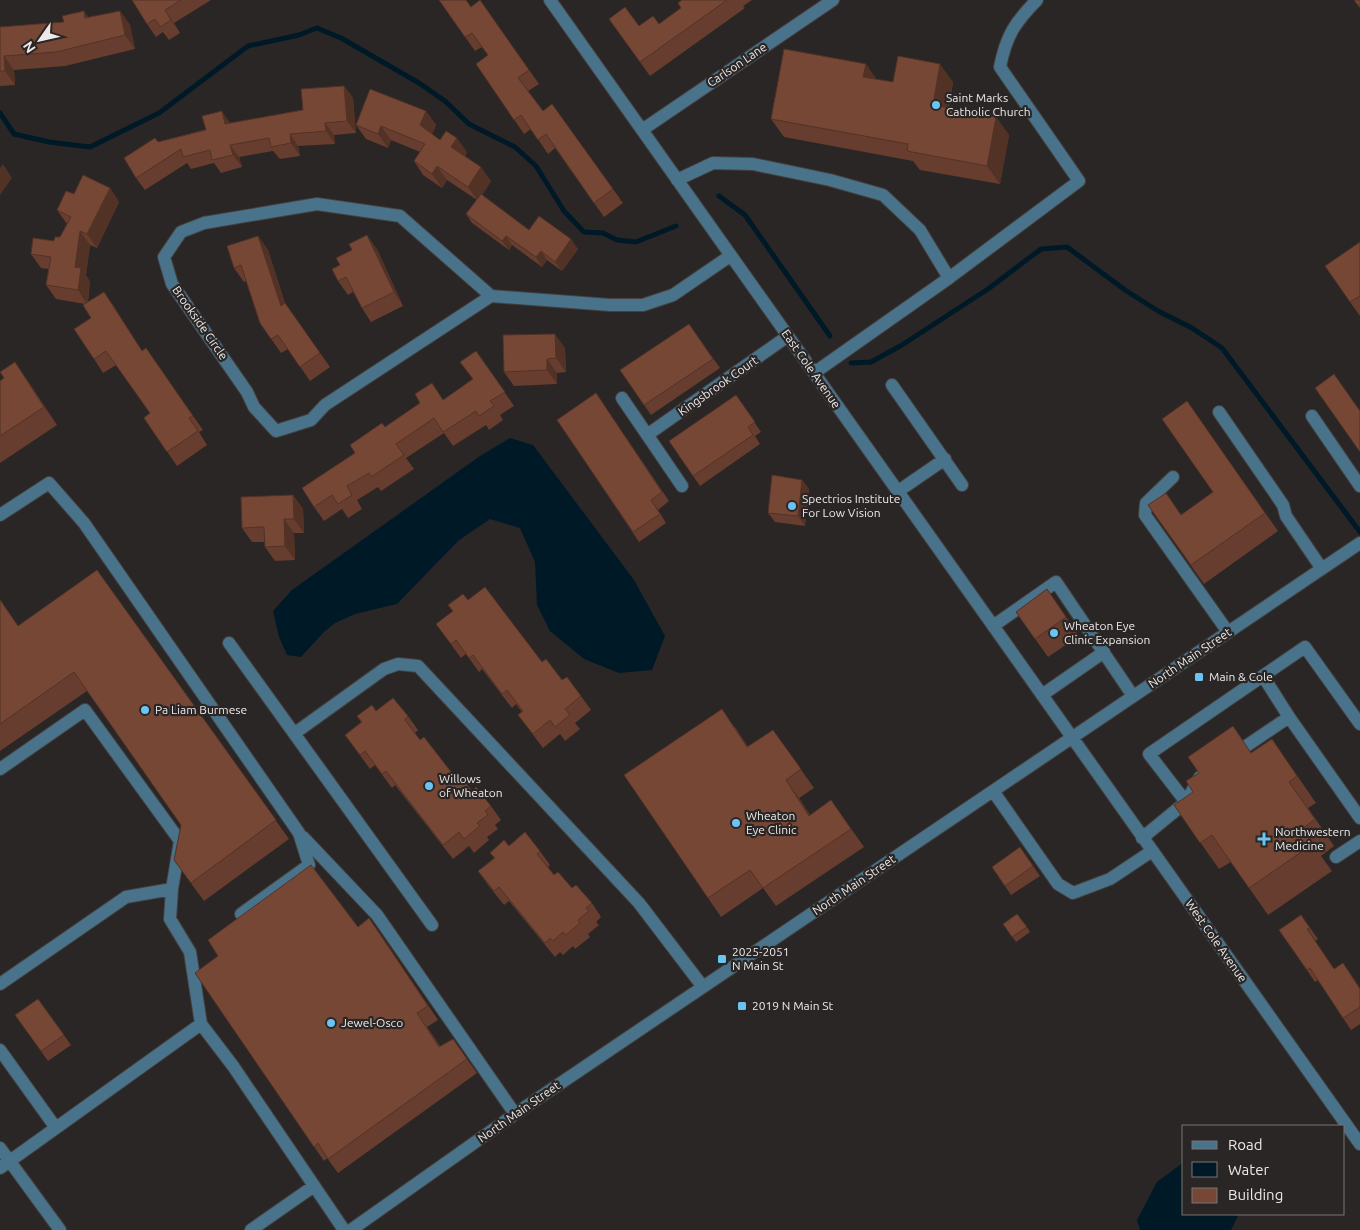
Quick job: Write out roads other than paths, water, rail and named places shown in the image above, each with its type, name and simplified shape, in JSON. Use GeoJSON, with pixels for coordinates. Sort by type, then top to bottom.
{"type":"FeatureCollection","features":[{"type":"Feature","properties":{"kind":"street","name":"East Cole Avenue"},"geometry":{"type":"LineString","coordinates":[[550,0],[1072,738]]}},
{"type":"Feature","properties":{"kind":"street","name":"Carlson Lane"},"geometry":{"type":"LineString","coordinates":[[642,130],[832,0]]}},
{"type":"Feature","properties":{"kind":"street"},"geometry":{"type":"LineString","coordinates":[[814,373],[949,278],[1079,181],[1000,67],[1005,42],[1024,13],[1037,0]]}},
{"type":"Feature","properties":{"kind":"street"},"geometry":{"type":"LineString","coordinates":[[677,180],[713,163],[752,164],[830,180],[883,195],[920,230],[949,278]]}},
{"type":"Feature","properties":{"kind":"street","name":"Brookside Circle"},"geometry":{"type":"LineString","coordinates":[[317,204],[400,216],[491,296],[325,405],[311,420],[276,431],[254,407],[247,392],[172,284],[164,257],[181,232],[204,223],[317,204]]}},
{"type":"Feature","properties":{"kind":"street"},"geometry":{"type":"LineString","coordinates":[[491,296],[610,305],[643,305],[672,295],[730,256]]}},
{"type":"Feature","properties":{"kind":"street","name":"Kingsbrook Court"},"geometry":{"type":"LineString","coordinates":[[647,435],[788,336]]}},
{"type":"Feature","properties":{"kind":"street"},"geometry":{"type":"LineString","coordinates":[[892,385],[962,485]]}},
{"type":"Feature","properties":{"kind":"street"},"geometry":{"type":"LineString","coordinates":[[622,398],[682,486]]}},
{"type":"Feature","properties":{"kind":"street"},"geometry":{"type":"LineString","coordinates":[[1219,412],[1283,505],[1286,516],[1322,569]]}},
{"type":"Feature","properties":{"kind":"street"},"geometry":{"type":"LineString","coordinates":[[1312,416],[1360,486]]}},
{"type":"Feature","properties":{"kind":"street"},"geometry":{"type":"LineString","coordinates":[[897,492],[944,459]]}},
{"type":"Feature","properties":{"kind":"street"},"geometry":{"type":"LineString","coordinates":[[1173,477],[1146,503],[1146,515],[1228,632]]}},
{"type":"Feature","properties":{"kind":"street"},"geometry":{"type":"LineString","coordinates":[[0,515],[49,483],[84,523],[299,834],[377,915],[515,1114]]}},
{"type":"Feature","properties":{"kind":"street","name":"North Main Street"},"geometry":{"type":"LineString","coordinates":[[351,1230],[515,1114],[1360,543]]}},
{"type":"Feature","properties":{"kind":"street"},"geometry":{"type":"LineString","coordinates":[[993,626],[1056,582],[1133,696]]}},
{"type":"Feature","properties":{"kind":"street"},"geometry":{"type":"LineString","coordinates":[[230,643],[432,925]]}},
{"type":"Feature","properties":{"kind":"street"},"geometry":{"type":"LineString","coordinates":[[1186,802],[1149,754],[1304,647],[1360,724]]}},
{"type":"Feature","properties":{"kind":"street"},"geometry":{"type":"LineString","coordinates":[[1042,695],[1104,652]]}},
{"type":"Feature","properties":{"kind":"street"},"geometry":{"type":"LineString","coordinates":[[295,733],[384,669],[398,664],[418,666],[639,903],[703,987]]}},
{"type":"Feature","properties":{"kind":"street"},"geometry":{"type":"LineString","coordinates":[[1263,676],[1289,717],[1360,818]]}},
{"type":"Feature","properties":{"kind":"street"},"geometry":{"type":"LineString","coordinates":[[0,769],[85,710],[180,841],[172,889],[170,918],[190,952],[202,1024],[233,1066],[344,1230]]}},
{"type":"Feature","properties":{"kind":"street"},"geometry":{"type":"LineString","coordinates":[[1224,761],[1289,717]]}},
{"type":"Feature","properties":{"kind":"street","name":"West Cole Avenue"},"geometry":{"type":"LineString","coordinates":[[1072,738],[1360,1144]]}},
{"type":"Feature","properties":{"kind":"street"},"geometry":{"type":"LineString","coordinates":[[1142,838],[1186,802],[1200,777],[1208,772]]}},
{"type":"Feature","properties":{"kind":"street"},"geometry":{"type":"LineString","coordinates":[[993,791],[1058,884],[1073,893],[1110,879],[1152,851]]}},
{"type":"Feature","properties":{"kind":"street"},"geometry":{"type":"LineString","coordinates":[[241,914],[310,865],[299,834]]}},
{"type":"Feature","properties":{"kind":"street"},"geometry":{"type":"LineString","coordinates":[[1336,857],[1360,841]]}},
{"type":"Feature","properties":{"kind":"street"},"geometry":{"type":"LineString","coordinates":[[0,984],[126,897],[172,889]]}},
{"type":"Feature","properties":{"kind":"street"},"geometry":{"type":"LineString","coordinates":[[5,1165],[202,1024]]}},
{"type":"Feature","properties":{"kind":"street"},"geometry":{"type":"LineString","coordinates":[[0,1050],[56,1128]]}},
{"type":"Feature","properties":{"kind":"street"},"geometry":{"type":"LineString","coordinates":[[0,1148],[5,1165],[60,1230]]}},
{"type":"Feature","properties":{"kind":"street"},"geometry":{"type":"LineString","coordinates":[[251,1230],[314,1186]]}},
{"type":"Feature","properties":{"kind":"water"},"geometry":{"type":"Polygon","coordinates":[[[510,438],[533,445],[634,580],[665,636],[652,670],[619,673],[584,659],[550,631],[537,605],[535,562],[520,528],[490,519],[458,541],[397,604],[355,614],[335,623],[301,657],[287,655],[279,637],[273,611],[292,590],[480,456],[510,438]]]}},
{"type":"Feature","properties":{"kind":"water"},"geometry":{"type":"Polygon","coordinates":[[[1182,1163],[1182,1215],[1238,1215],[1231,1230],[1140,1230],[1137,1220],[1157,1182],[1182,1163]]]}},
{"type":"Feature","properties":{"kind":"waterway"},"geometry":{"type":"LineString","coordinates":[[0,113],[14,134],[49,142],[90,147],[159,113],[248,46],[299,35],[317,28],[341,38],[419,83],[445,101],[469,124],[515,147],[536,166],[564,211],[584,232],[603,233],[617,240],[636,242],[676,226]]}},
{"type":"Feature","properties":{"kind":"waterway"},"geometry":{"type":"LineString","coordinates":[[719,196],[745,215],[830,336]]}},
{"type":"Feature","properties":{"kind":"waterway"},"geometry":{"type":"LineString","coordinates":[[851,363],[871,362],[902,345],[988,289],[1041,249],[1067,247],[1125,290],[1158,311],[1192,328],[1222,348],[1360,532]]}},
{"type":"Feature","properties":{"kind":"place","name":"Saint Marks Catholic Church"},"geometry":{"type":"Point","coordinates":[936,105]}},
{"type":"Feature","properties":{"kind":"place","name":"Spectrios Institute For Low Vision"},"geometry":{"type":"Point","coordinates":[792,506]}},
{"type":"Feature","properties":{"kind":"place","name":"Wheaton Eye Clinic Expansion"},"geometry":{"type":"Point","coordinates":[1054,633]}},
{"type":"Feature","properties":{"kind":"place","name":"Main & Cole"},"geometry":{"type":"Point","coordinates":[1199,677]}},
{"type":"Feature","properties":{"kind":"place","name":"Pa Liam Burmese"},"geometry":{"type":"Point","coordinates":[145,710]}},
{"type":"Feature","properties":{"kind":"place","name":"Willows of Wheaton"},"geometry":{"type":"Point","coordinates":[429,786]}},
{"type":"Feature","properties":{"kind":"place","name":"Wheaton Eye Clinic"},"geometry":{"type":"Point","coordinates":[736,823]}},
{"type":"Feature","properties":{"kind":"place","name":"Northwestern Medicine"},"geometry":{"type":"Point","coordinates":[1264,839]}},
{"type":"Feature","properties":{"kind":"place","name":"2025-2051 N Main St"},"geometry":{"type":"Point","coordinates":[722,959]}},
{"type":"Feature","properties":{"kind":"place","name":"2019 N Main St"},"geometry":{"type":"Point","coordinates":[742,1006]}},
{"type":"Feature","properties":{"kind":"place","name":"Jewel-Osco"},"geometry":{"type":"Point","coordinates":[331,1023]}}]}
